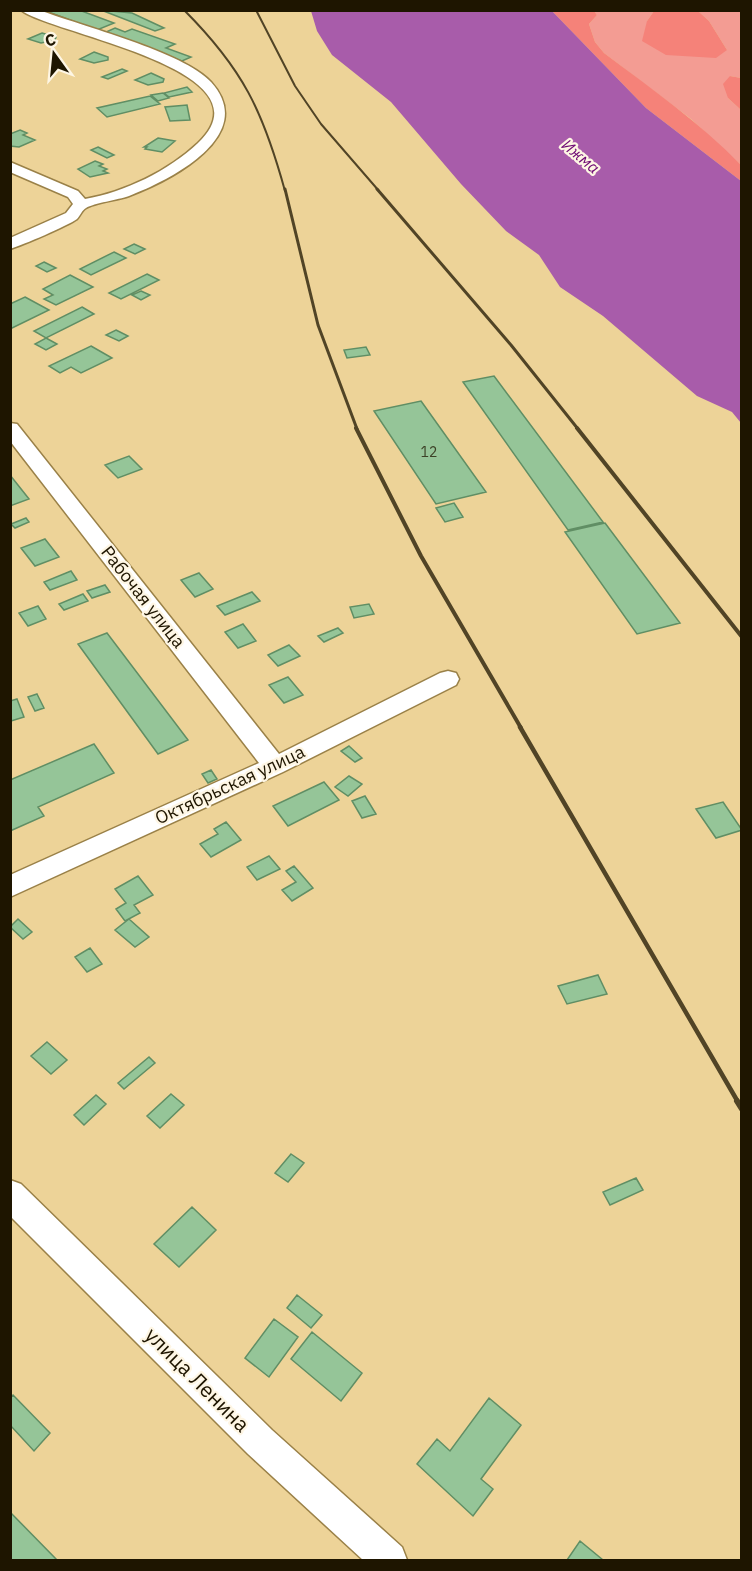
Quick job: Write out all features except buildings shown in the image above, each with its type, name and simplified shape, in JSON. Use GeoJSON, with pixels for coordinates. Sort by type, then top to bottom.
{"type":"FeatureCollection","features":[{"type":"Feature","properties":{"kind":"street"},"geometry":{"type":"LineString","coordinates":[[10,244],[71,216],[81,204],[104,201],[148,182],[185,160],[208,142],[219,120],[218,103],[211,89],[194,73],[164,59],[27,10]]}},
{"type":"Feature","properties":{"kind":"street"},"geometry":{"type":"LineString","coordinates":[[10,166],[73,194],[81,204]]}},
{"type":"Feature","properties":{"kind":"street","name":"Рабочая улица"},"geometry":{"type":"LineString","coordinates":[[10,428],[275,766]]}},
{"type":"Feature","properties":{"kind":"street","name":"Октябрьская улица"},"geometry":{"type":"LineString","coordinates":[[10,887],[275,766],[448,679]]}},
{"type":"Feature","properties":{"kind":"street","name":"улица Ленина"},"geometry":{"type":"LineString","coordinates":[[10,1194],[260,1442],[389,1560]]}},
{"type":"Feature","properties":{"kind":"shaded area"},"geometry":{"type":"Polygon","coordinates":[[[552,11],[594,11],[597,15],[589,24],[595,42],[604,53],[709,135],[741,165],[741,181],[646,108],[552,11]]]}},
{"type":"Feature","properties":{"kind":"shaded area"},"geometry":{"type":"Polygon","coordinates":[[[594,11],[654,11],[647,21],[727,50],[709,21],[698,11],[741,11],[741,78],[730,76],[728,98],[741,110],[741,165],[691,119],[604,53],[595,42],[589,24],[597,15],[594,11]]]}},
{"type":"Feature","properties":{"kind":"shaded area"},"geometry":{"type":"Polygon","coordinates":[[[654,11],[698,11],[709,21],[727,50],[716,58],[666,55],[642,41],[647,21],[654,11]]]}},
{"type":"Feature","properties":{"kind":"shaded area"},"geometry":{"type":"Polygon","coordinates":[[[730,76],[741,78],[741,110],[728,98],[723,84],[730,76]]]}},
{"type":"Feature","properties":{"kind":"water","name":"Ижма"},"geometry":{"type":"Polygon","coordinates":[[[311,11],[552,11],[646,108],[741,181],[741,423],[732,412],[697,396],[603,316],[560,287],[539,255],[506,231],[461,184],[391,102],[332,55],[317,31],[311,11]]]}},
{"type":"Feature","properties":{"kind":"railway"},"geometry":{"type":"LineString","coordinates":[[184,10],[222,52],[248,93],[268,137],[285,191]]}},
{"type":"Feature","properties":{"kind":"railway"},"geometry":{"type":"LineString","coordinates":[[256,10],[295,86],[321,124],[379,191]]}},
{"type":"Feature","properties":{"kind":"railway"},"geometry":{"type":"LineString","coordinates":[[285,189],[318,325],[357,429]]}},
{"type":"Feature","properties":{"kind":"railway"},"geometry":{"type":"LineString","coordinates":[[377,189],[511,345],[578,429]]}},
{"type":"Feature","properties":{"kind":"railway"},"geometry":{"type":"LineString","coordinates":[[356,428],[421,556],[521,728]]}},
{"type":"Feature","properties":{"kind":"railway"},"geometry":{"type":"LineString","coordinates":[[577,428],[742,637]]}},
{"type":"Feature","properties":{"kind":"railway"},"geometry":{"type":"LineString","coordinates":[[520,727],[738,1102]]}},
{"type":"Feature","properties":{"kind":"railway"},"geometry":{"type":"LineString","coordinates":[[737,1101],[742,1109]]}}]}
